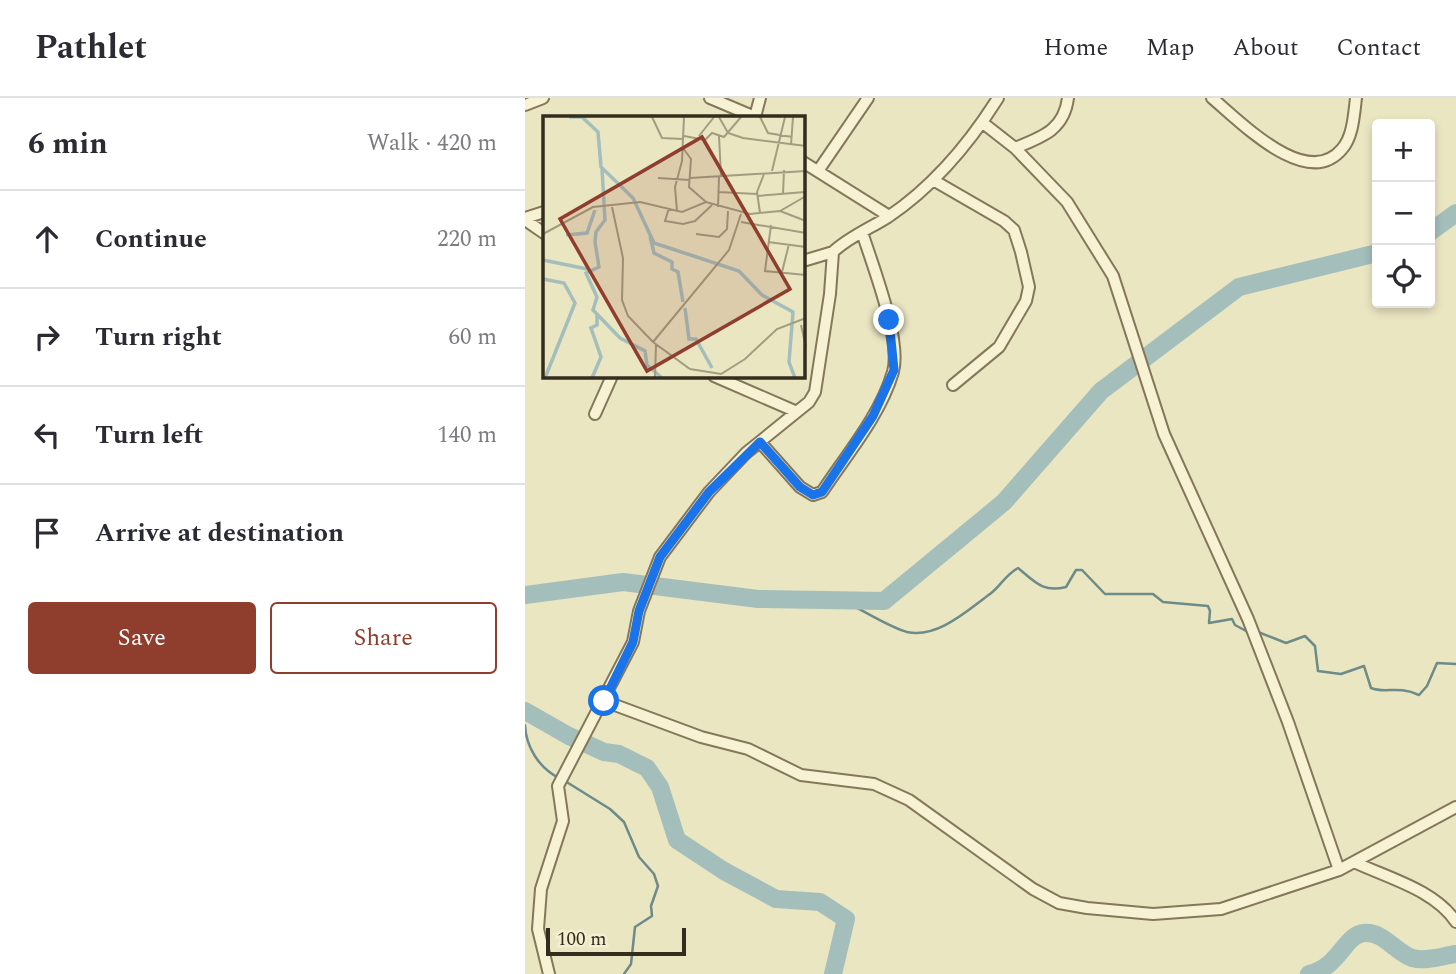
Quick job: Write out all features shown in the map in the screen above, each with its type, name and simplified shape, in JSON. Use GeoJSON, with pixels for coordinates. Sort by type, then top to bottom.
{"type":"FeatureCollection","features":[{"type":"Feature","properties":{"kind":"street"},"geometry":{"type":"LineString","coordinates":[[525,105],[544,98]]}},
{"type":"Feature","properties":{"kind":"street"},"geometry":{"type":"LineString","coordinates":[[710,98],[753,116]]}},
{"type":"Feature","properties":{"kind":"street"},"geometry":{"type":"LineString","coordinates":[[755,116],[760,98]]}},
{"type":"Feature","properties":{"kind":"street"},"geometry":{"type":"LineString","coordinates":[[818,171],[868,98]]}},
{"type":"Feature","properties":{"kind":"street"},"geometry":{"type":"LineString","coordinates":[[805,260],[833,253],[889,216],[933,180],[983,123],[998,98]]}},
{"type":"Feature","properties":{"kind":"street"},"geometry":{"type":"LineString","coordinates":[[1015,148],[1055,128],[1062,120],[1068,98]]}},
{"type":"Feature","properties":{"kind":"street"},"geometry":{"type":"LineString","coordinates":[[1212,98],[1282,152],[1311,165],[1329,161],[1344,148],[1352,126],[1356,98]]}},
{"type":"Feature","properties":{"kind":"street"},"geometry":{"type":"LineString","coordinates":[[983,123],[1015,148],[1067,202],[1113,276],[1164,434],[1248,619],[1288,723],[1339,870]]}},
{"type":"Feature","properties":{"kind":"street"},"geometry":{"type":"LineString","coordinates":[[805,163],[889,216]]}},
{"type":"Feature","properties":{"kind":"street"},"geometry":{"type":"LineString","coordinates":[[933,180],[1005,221],[1014,230],[1029,287],[1027,301],[999,347],[954,385]]}},
{"type":"Feature","properties":{"kind":"street"},"geometry":{"type":"LineString","coordinates":[[525,219],[543,212]]}},
{"type":"Feature","properties":{"kind":"street"},"geometry":{"type":"LineString","coordinates":[[525,219],[543,232]]}},
{"type":"Feature","properties":{"kind":"street"},"geometry":{"type":"LineString","coordinates":[[760,442],[800,487],[813,495],[822,492],[876,409],[894,370],[894,356],[889,320],[863,232]]}},
{"type":"Feature","properties":{"kind":"street"},"geometry":{"type":"LineString","coordinates":[[549,974],[537,929],[541,889],[563,821],[558,786],[633,642],[639,611],[660,557],[709,492],[760,442],[809,402],[818,382],[833,253]]}},
{"type":"Feature","properties":{"kind":"street"},"geometry":{"type":"LineString","coordinates":[[595,414],[611,378]]}},
{"type":"Feature","properties":{"kind":"street"},"geometry":{"type":"LineString","coordinates":[[719,378],[797,412]]}},
{"type":"Feature","properties":{"kind":"street"},"geometry":{"type":"LineString","coordinates":[[604,701],[701,737],[748,749],[801,775],[874,784],[909,800],[1033,889],[1059,903],[1153,914],[1221,909],[1339,870],[1456,807]]}},
{"type":"Feature","properties":{"kind":"street"},"geometry":{"type":"LineString","coordinates":[[1354,862],[1427,895],[1448,909],[1456,922]]}},
{"type":"Feature","properties":{"kind":"waterway"},"geometry":{"type":"LineString","coordinates":[[1435,228],[1456,213]]}},
{"type":"Feature","properties":{"kind":"waterway"},"geometry":{"type":"LineString","coordinates":[[525,595],[623,582],[758,599],[884,601],[1004,502],[1101,391],[1239,287],[1372,254]]}},
{"type":"Feature","properties":{"kind":"waterway"},"geometry":{"type":"LineString","coordinates":[[842,600],[891,626],[918,633],[941,627],[962,615],[994,591],[1018,568],[1029,578],[1051,589],[1066,587],[1076,570],[1082,570],[1105,594],[1153,594],[1163,602],[1208,606],[1209,623],[1232,619],[1235,625],[1248,632]]}},
{"type":"Feature","properties":{"kind":"waterway"},"geometry":{"type":"LineString","coordinates":[[1258,632],[1286,643],[1305,636],[1315,646],[1318,671],[1341,674],[1364,666],[1371,688],[1376,690],[1404,691],[1419,695],[1427,686],[1437,663],[1456,664]]}},
{"type":"Feature","properties":{"kind":"waterway"},"geometry":{"type":"LineString","coordinates":[[525,711],[569,736],[604,752],[619,754],[647,768],[660,787],[677,840],[724,871],[776,899],[820,902],[846,919],[833,974]]}},
{"type":"Feature","properties":{"kind":"waterway"},"geometry":{"type":"LineString","coordinates":[[525,725],[535,756],[545,769],[559,778]]}},
{"type":"Feature","properties":{"kind":"waterway"},"geometry":{"type":"LineString","coordinates":[[565,781],[610,809],[624,822],[639,857],[654,874],[658,886],[651,906],[652,916],[635,927],[631,964],[624,974]]}},
{"type":"Feature","properties":{"kind":"waterway"},"geometry":{"type":"LineString","coordinates":[[1309,974],[1328,965],[1351,939],[1364,933],[1383,938],[1412,958],[1428,959],[1456,954]]}},
{"type":"Feature","properties":{"kind":"route"},"geometry":{"type":"LineString","coordinates":[[604,701],[633,642],[639,611],[660,557],[709,492],[746,453],[760,442],[800,487],[813,495],[822,492],[873,416],[894,370],[889,320]]}}]}
